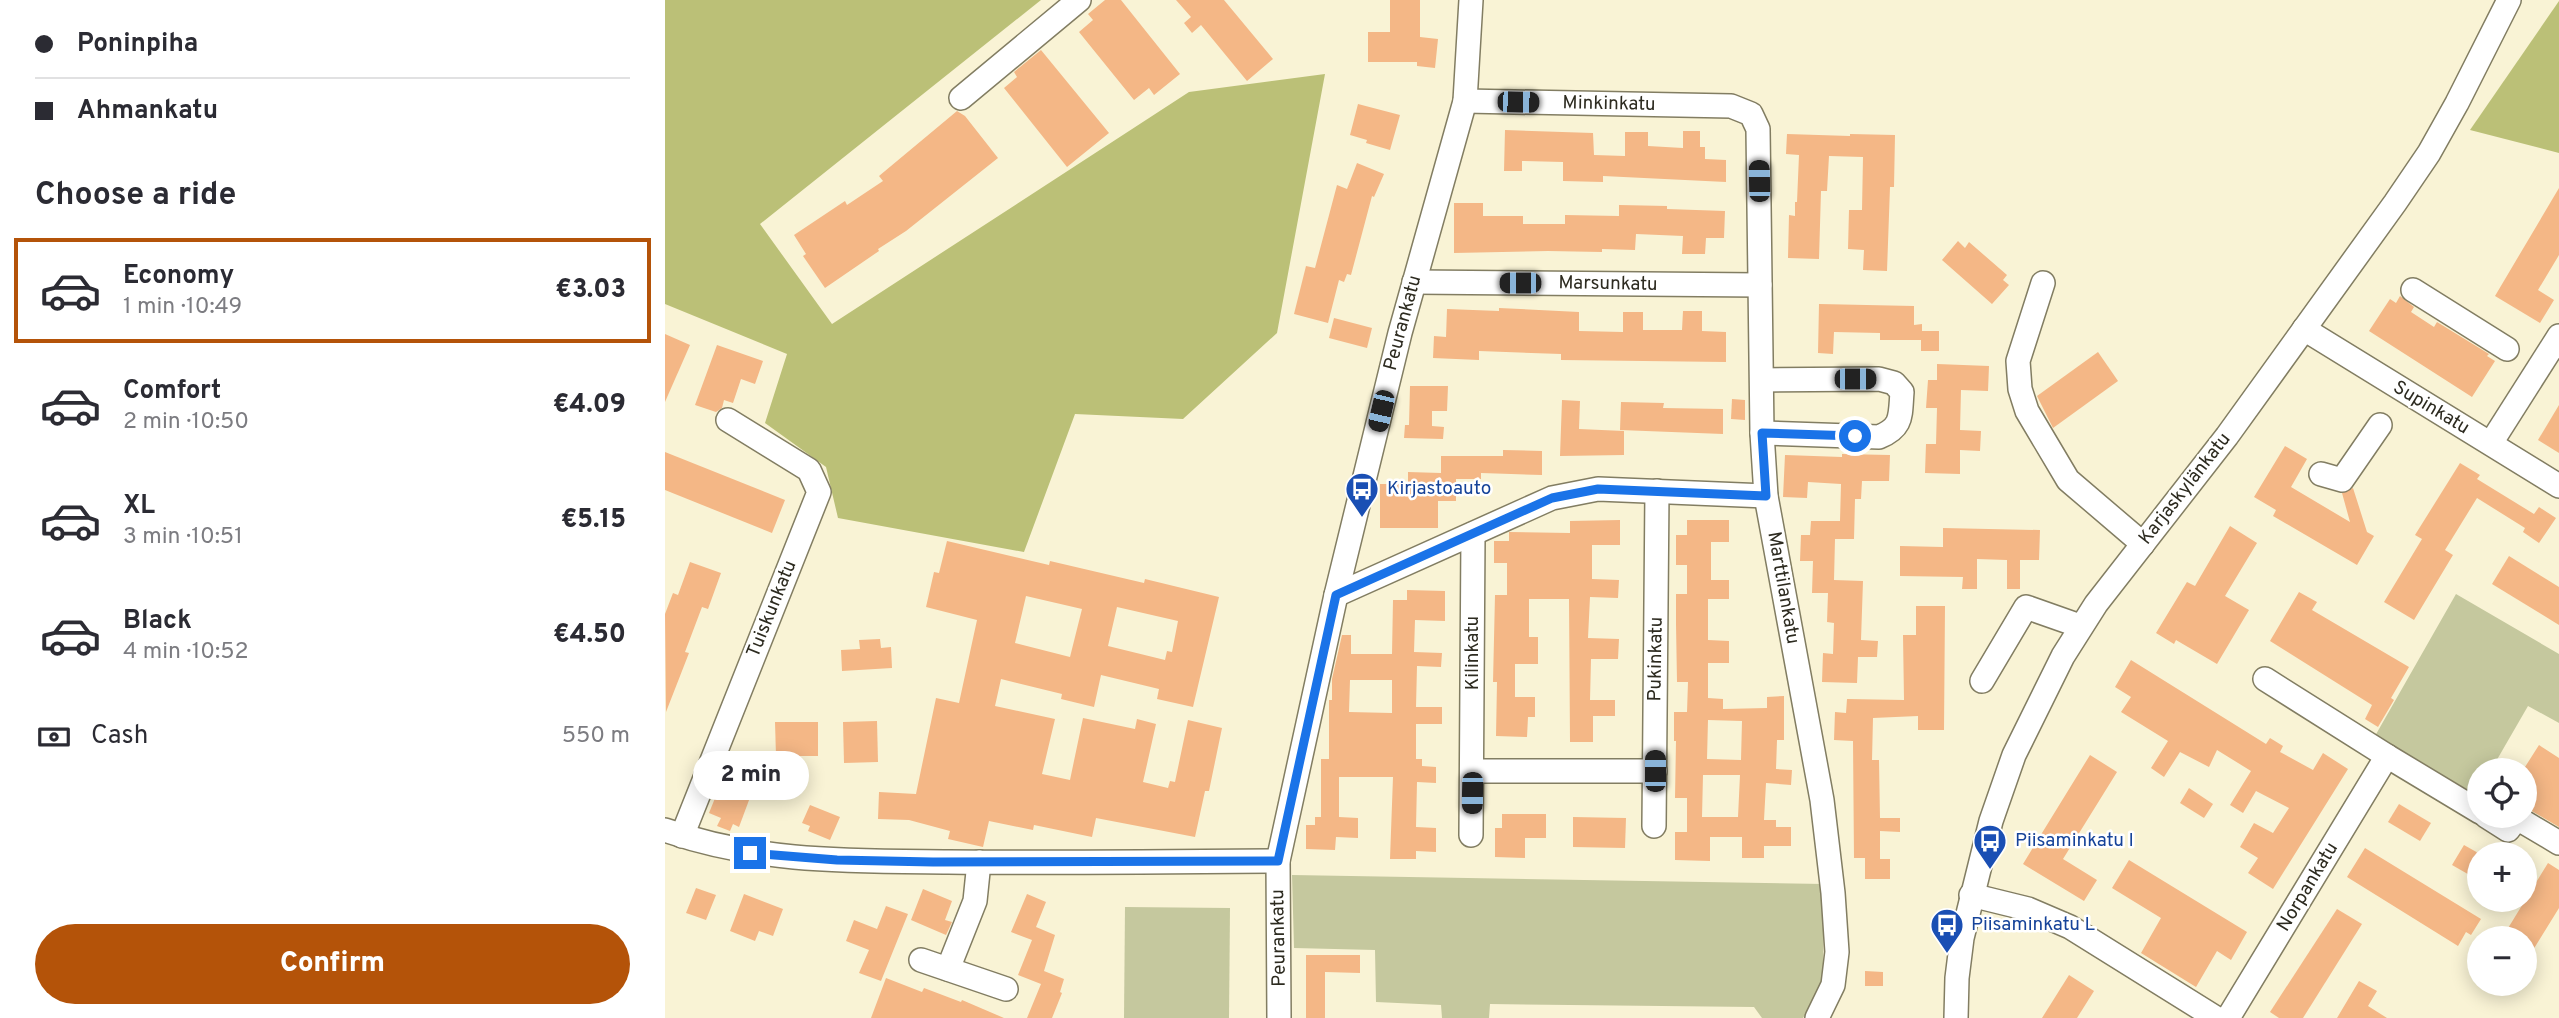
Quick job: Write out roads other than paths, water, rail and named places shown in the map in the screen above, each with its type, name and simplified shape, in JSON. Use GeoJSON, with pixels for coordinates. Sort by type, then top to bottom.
{"type":"FeatureCollection","features":[{"type":"Feature","properties":{"kind":"street"},"geometry":{"type":"LineString","coordinates":[[961,98],[1079,0]]}},
{"type":"Feature","properties":{"kind":"street","name":"Peurankatu"},"geometry":{"type":"LineString","coordinates":[[1279,1018],[1278,861],[1336,595],[1414,282],[1465,101],[1471,0]]}},
{"type":"Feature","properties":{"kind":"street","name":"Karjaskylänkatu"},"geometry":{"type":"LineString","coordinates":[[1956,1018],[1959,958],[1971,895],[1997,800],[2038,704],[2080,626],[2227,436],[2429,153],[2478,66],[2509,0]]}},
{"type":"Feature","properties":{"kind":"street","name":"Minkinkatu"},"geometry":{"type":"LineString","coordinates":[[1465,101],[1731,106],[1751,114]]}},
{"type":"Feature","properties":{"kind":"street","name":"Marttilankatu"},"geometry":{"type":"LineString","coordinates":[[1751,114],[1758,129],[1762,433],[1766,496],[1822,800],[1833,893],[1837,964],[1830,994],[1817,1018]]}},
{"type":"Feature","properties":{"kind":"street","name":"Marsunkatu"},"geometry":{"type":"LineString","coordinates":[[1414,282],[1760,285]]}},
{"type":"Feature","properties":{"kind":"street"},"geometry":{"type":"LineString","coordinates":[[2043,283],[2018,361],[2020,389],[2027,411],[2068,480],[2143,544]]}},
{"type":"Feature","properties":{"kind":"street"},"geometry":{"type":"LineString","coordinates":[[2413,290],[2507,349]]}},
{"type":"Feature","properties":{"kind":"street","name":"Supinkatu"},"geometry":{"type":"LineString","coordinates":[[2304,329],[2559,486]]}},
{"type":"Feature","properties":{"kind":"street"},"geometry":{"type":"LineString","coordinates":[[2491,443],[2559,336]]}},
{"type":"Feature","properties":{"kind":"street"},"geometry":{"type":"LineString","coordinates":[[1762,380],[1879,379],[1894,383],[1902,392],[1900,419],[1894,431],[1879,437],[1762,433]]}},
{"type":"Feature","properties":{"kind":"street","name":"Tuiskunkatu"},"geometry":{"type":"LineString","coordinates":[[674,833],[819,492],[809,470],[728,420]]}},
{"type":"Feature","properties":{"kind":"street"},"geometry":{"type":"LineString","coordinates":[[2321,474],[2342,480],[2380,425]]}},
{"type":"Feature","properties":{"kind":"street"},"geometry":{"type":"LineString","coordinates":[[1336,595],[1552,498],[1598,489],[1766,496]]}},
{"type":"Feature","properties":{"kind":"street","name":"Pukinkatu"},"geometry":{"type":"LineString","coordinates":[[1654,826],[1657,491]]}},
{"type":"Feature","properties":{"kind":"street","name":"Kilinkatu"},"geometry":{"type":"LineString","coordinates":[[1471,835],[1473,534]]}},
{"type":"Feature","properties":{"kind":"street"},"geometry":{"type":"LineString","coordinates":[[1982,681],[2026,607],[2080,626]]}},
{"type":"Feature","properties":{"kind":"street"},"geometry":{"type":"LineString","coordinates":[[2265,679],[2467,804]]}},
{"type":"Feature","properties":{"kind":"street","name":"Norpankatu"},"geometry":{"type":"LineString","coordinates":[[2228,1018],[2387,756]]}},
{"type":"Feature","properties":{"kind":"street"},"geometry":{"type":"LineString","coordinates":[[1473,771],[1655,771]]}},
{"type":"Feature","properties":{"kind":"street"},"geometry":{"type":"LineString","coordinates":[[2534,828],[2559,843]]}},
{"type":"Feature","properties":{"kind":"street"},"geometry":{"type":"LineString","coordinates":[[674,833],[750,853],[837,860],[1278,861]]}},
{"type":"Feature","properties":{"kind":"street"},"geometry":{"type":"LineString","coordinates":[[948,969],[975,901],[979,862]]}},
{"type":"Feature","properties":{"kind":"street"},"geometry":{"type":"LineString","coordinates":[[1971,895],[2028,909],[2070,927],[2217,1018]]}},
{"type":"Feature","properties":{"kind":"street"},"geometry":{"type":"LineString","coordinates":[[921,960],[1006,989]]}},
{"type":"Feature","properties":{"kind":"place","name":"Kirjastoauto"},"geometry":{"type":"Point","coordinates":[1362,519]}},
{"type":"Feature","properties":{"kind":"place","name":"Piisaminkatu I"},"geometry":{"type":"Point","coordinates":[1990,871]}},
{"type":"Feature","properties":{"kind":"place","name":"Piisaminkatu L"},"geometry":{"type":"Point","coordinates":[1947,955]}}]}
